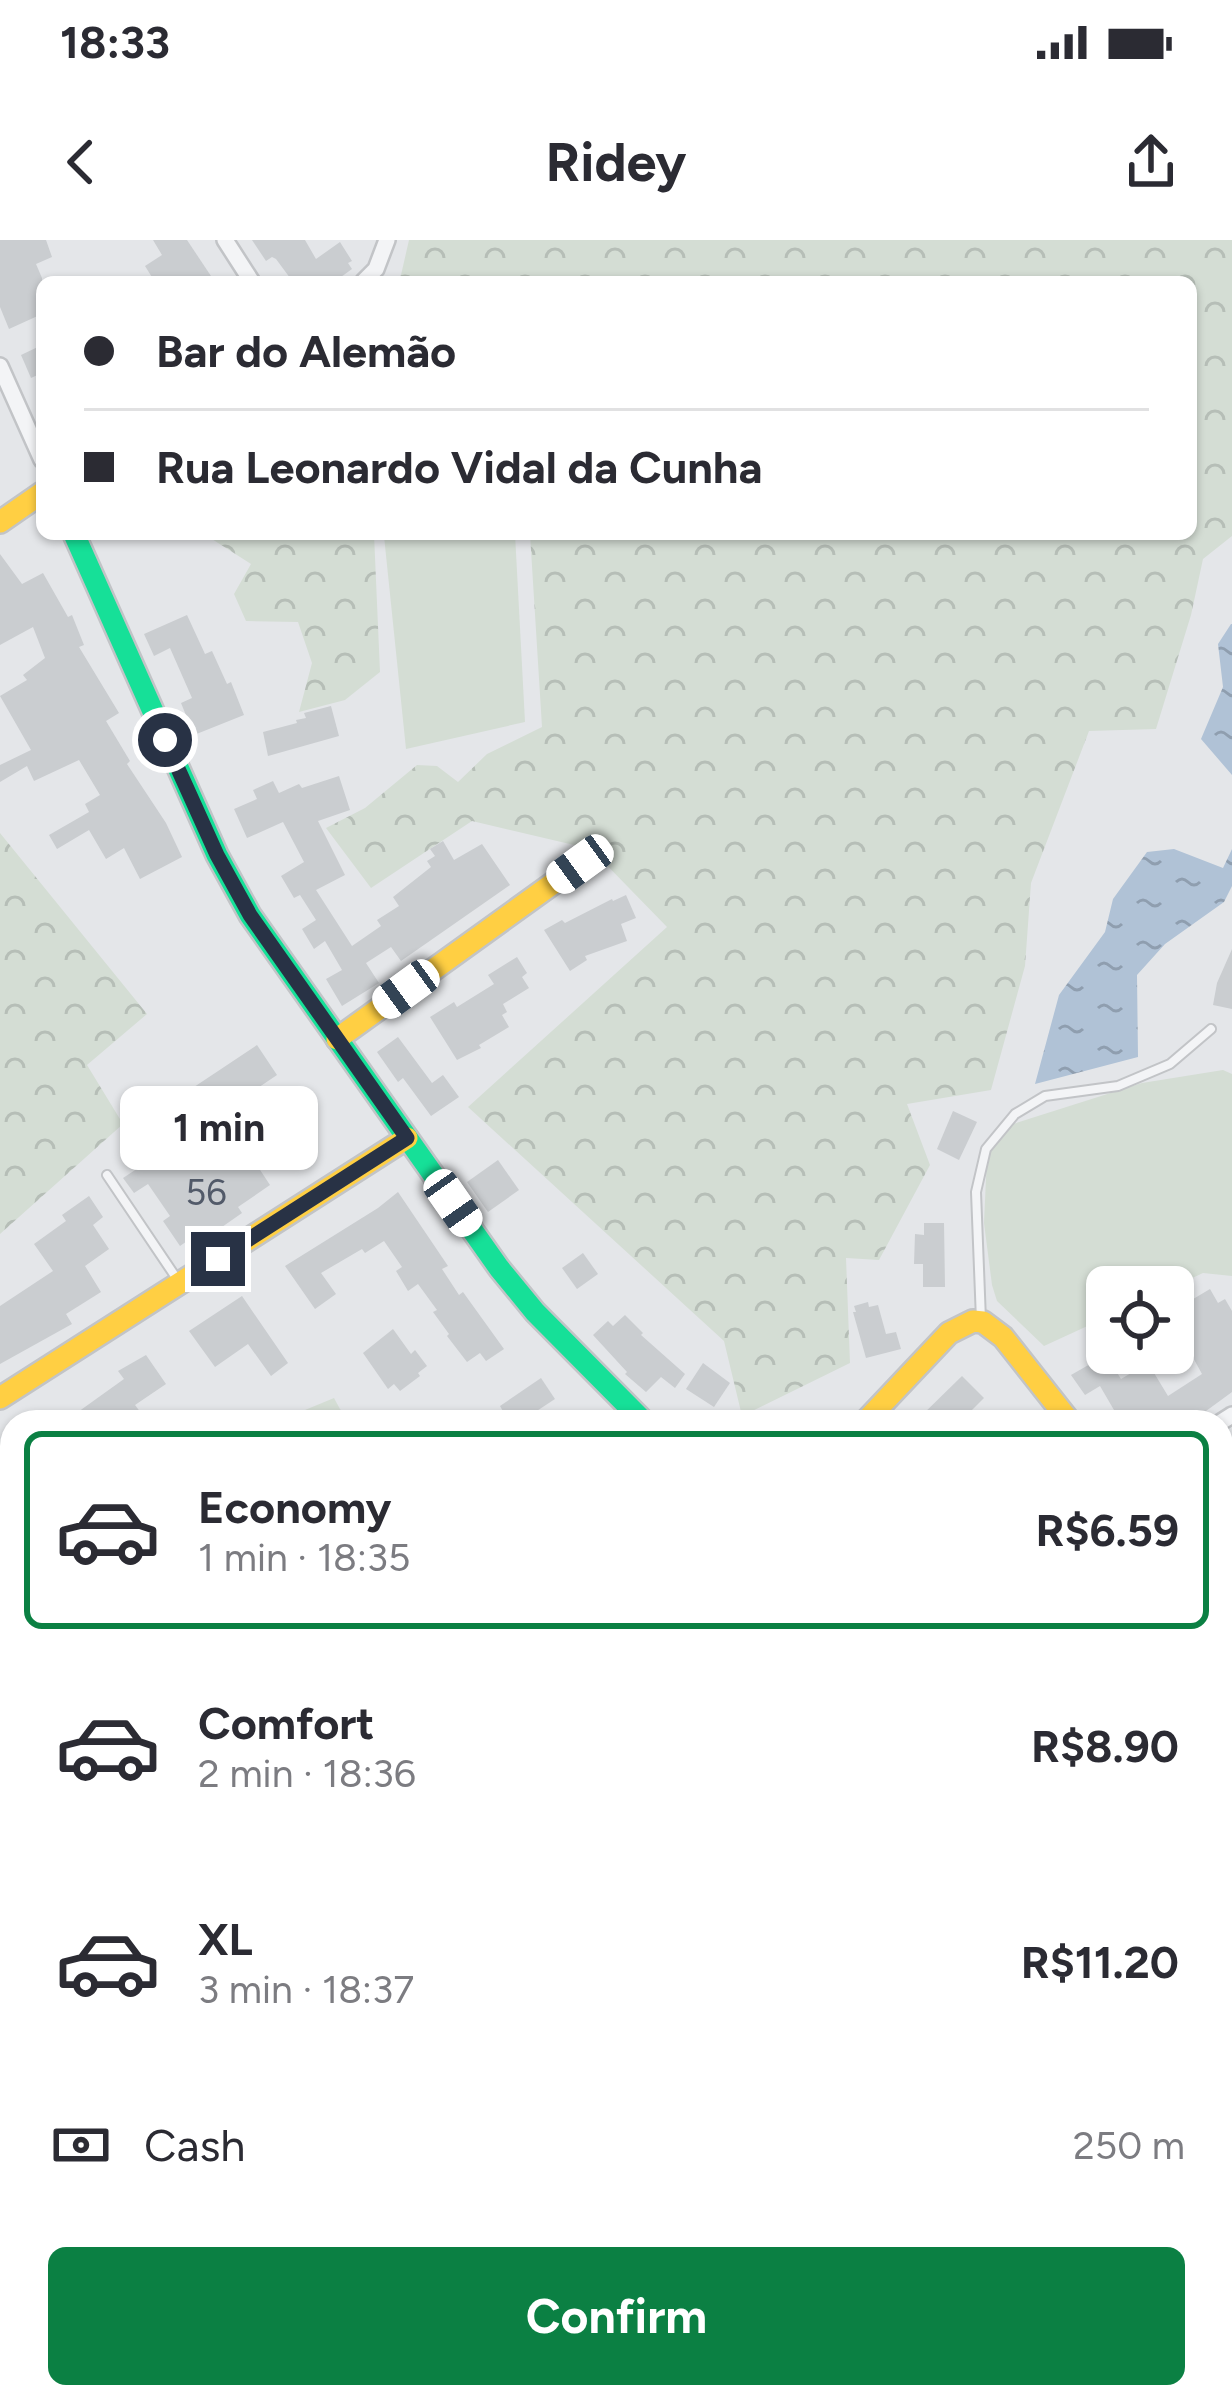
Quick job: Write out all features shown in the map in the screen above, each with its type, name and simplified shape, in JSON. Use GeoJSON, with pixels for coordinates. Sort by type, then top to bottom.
{"type":"FeatureCollection","features":[{"type":"Feature","properties":{"kind":"street"},"geometry":{"type":"LineString","coordinates":[[225,240],[249,276]]}},
{"type":"Feature","properties":{"kind":"street"},"geometry":{"type":"LineString","coordinates":[[369,276],[387,240]]}},
{"type":"Feature","properties":{"kind":"street"},"geometry":{"type":"LineString","coordinates":[[0,366],[36,447]]}},
{"type":"Feature","properties":{"kind":"street"},"geometry":{"type":"LineString","coordinates":[[0,522],[36,497]]}},
{"type":"Feature","properties":{"kind":"street"},"geometry":{"type":"LineString","coordinates":[[77,540],[217,855],[250,915],[500,1268],[535,1312],[632,1410]]}},
{"type":"Feature","properties":{"kind":"street"},"geometry":{"type":"LineString","coordinates":[[337,1039],[580,864]]}},
{"type":"Feature","properties":{"kind":"street"},"geometry":{"type":"LineString","coordinates":[[0,1398],[407,1138]]}},
{"type":"Feature","properties":{"kind":"street"},"geometry":{"type":"LineString","coordinates":[[876,1410],[949,1333],[963,1322],[981,1321],[994,1328],[1060,1410]]}},
{"type":"Feature","properties":{"kind":"lane"},"geometry":{"type":"LineString","coordinates":[[981,1321],[976,1192],[986,1149],[1015,1114],[1045,1096],[1118,1086],[1169,1064],[1211,1029]]}},
{"type":"Feature","properties":{"kind":"lane"},"geometry":{"type":"LineString","coordinates":[[107,1175],[180,1283]]}},
{"type":"Feature","properties":{"kind":"green space"},"geometry":{"type":"Polygon","coordinates":[[[409,240],[1232,240],[1232,536],[1203,559],[1156,729],[1089,731],[1031,883],[1025,966],[991,1090],[907,1104],[930,1165],[879,1260],[846,1258],[850,1363],[754,1410],[741,1410],[724,1341],[468,1107],[667,927],[591,849],[472,821],[371,888],[326,828],[365,808],[417,765],[437,766],[458,782],[487,754],[542,727],[530,540],[1197,540],[1197,276],[401,275],[409,240]]]}},
{"type":"Feature","properties":{"kind":"green space"},"geometry":{"type":"Polygon","coordinates":[[[213,540],[374,540],[380,672],[345,700],[299,712],[312,663],[298,622],[246,621],[234,594],[251,564],[213,540]]]}},
{"type":"Feature","properties":{"kind":"green space"},"geometry":{"type":"Polygon","coordinates":[[[384,540],[515,540],[525,722],[406,749],[384,540]]]}},
{"type":"Feature","properties":{"kind":"green space"},"geometry":{"type":"Polygon","coordinates":[[[0,833],[147,1014],[87,1065],[123,1124],[0,1234],[0,833]]]}},
{"type":"Feature","properties":{"kind":"green space"},"geometry":{"type":"Polygon","coordinates":[[[1223,1070],[1232,1074],[1232,1276],[1203,1273],[1194,1277],[1194,1266],[1086,1266],[1086,1327],[1044,1346],[997,1301],[992,1285],[984,1223],[987,1156],[1010,1125],[1142,1083],[1223,1070]]]}},
{"type":"Feature","properties":{"kind":"green space"},"geometry":{"type":"Polygon","coordinates":[[[334,1398],[340,1410],[305,1410],[334,1398]]]}},
{"type":"Feature","properties":{"kind":"water"},"geometry":{"type":"Polygon","coordinates":[[[1232,624],[1232,775],[1201,739],[1223,687],[1218,644],[1232,624]]]}},
{"type":"Feature","properties":{"kind":"water"},"geometry":{"type":"Polygon","coordinates":[[[1174,849],[1223,868],[1232,849],[1232,886],[1224,902],[1165,944],[1137,975],[1138,1057],[1035,1084],[1059,995],[1105,932],[1113,899],[1147,852],[1174,849]]]}},
{"type":"Feature","properties":{"kind":"building"},"geometry":{"type":"Polygon","coordinates":[[[0,240],[46,240],[52,257],[36,264],[41,276],[36,276],[36,317],[9,329],[0,307],[0,240]]]}},
{"type":"Feature","properties":{"kind":"building"},"geometry":{"type":"Polygon","coordinates":[[[153,240],[187,240],[211,276],[151,276],[145,266],[162,255],[153,240]]]}},
{"type":"Feature","properties":{"kind":"building"},"geometry":{"type":"Polygon","coordinates":[[[252,240],[305,240],[316,259],[340,242],[352,269],[342,276],[289,276],[276,259],[266,261],[252,240]]]}},
{"type":"Feature","properties":{"kind":"building"},"geometry":{"type":"Polygon","coordinates":[[[36,348],[36,376],[31,378],[21,355],[36,348]]]}},
{"type":"Feature","properties":{"kind":"building"},"geometry":{"type":"Polygon","coordinates":[[[0,554],[22,584],[43,573],[68,617],[72,615],[84,645],[79,647],[119,713],[106,721],[182,857],[140,879],[124,848],[106,859],[89,830],[57,849],[49,835],[89,812],[85,804],[100,795],[79,760],[34,781],[27,766],[0,782],[0,765],[31,750],[0,696],[27,680],[23,675],[45,658],[33,627],[0,645],[0,554]]]}},
{"type":"Feature","properties":{"kind":"building"},"geometry":{"type":"Polygon","coordinates":[[[187,615],[205,654],[212,651],[227,684],[231,682],[244,715],[194,735],[181,703],[192,698],[170,648],[154,656],[144,634],[187,615]]]}},
{"type":"Feature","properties":{"kind":"building"},"geometry":{"type":"Polygon","coordinates":[[[331,706],[339,736],[268,756],[263,732],[297,723],[306,718],[304,713],[331,706]]]}},
{"type":"Feature","properties":{"kind":"building"},"geometry":{"type":"Polygon","coordinates":[[[339,776],[350,810],[318,821],[345,875],[316,890],[352,946],[399,906],[393,897],[431,867],[427,861],[435,856],[430,849],[443,841],[454,860],[482,844],[510,885],[401,961],[391,947],[366,963],[379,983],[342,1006],[326,979],[342,970],[325,941],[314,949],[302,929],[316,920],[281,876],[304,862],[283,822],[247,838],[234,809],[257,799],[253,790],[273,781],[279,793],[339,776]]]}},
{"type":"Feature","properties":{"kind":"building"},"geometry":{"type":"Polygon","coordinates":[[[626,895],[636,918],[621,924],[627,941],[585,956],[587,960],[570,971],[544,930],[626,895]]]}},
{"type":"Feature","properties":{"kind":"building"},"geometry":{"type":"Polygon","coordinates":[[[1232,949],[1232,1009],[1213,1005],[1232,949]]]}},
{"type":"Feature","properties":{"kind":"building"},"geometry":{"type":"Polygon","coordinates":[[[517,957],[529,988],[503,1004],[507,1012],[502,1015],[509,1027],[457,1060],[430,1017],[494,984],[488,975],[517,957]]]}},
{"type":"Feature","properties":{"kind":"building"},"geometry":{"type":"Polygon","coordinates":[[[398,1037],[432,1083],[443,1075],[459,1097],[431,1116],[377,1052],[398,1037]]]}},
{"type":"Feature","properties":{"kind":"building"},"geometry":{"type":"Polygon","coordinates":[[[257,1045],[277,1075],[222,1112],[270,1185],[238,1207],[242,1213],[212,1234],[207,1227],[180,1246],[163,1221],[170,1216],[148,1184],[134,1193],[123,1178],[188,1135],[171,1112],[177,1107],[173,1101],[257,1045]]]}},
{"type":"Feature","properties":{"kind":"building"},"geometry":{"type":"Polygon","coordinates":[[[953,1111],[977,1122],[959,1160],[937,1149],[953,1111]]]}},
{"type":"Feature","properties":{"kind":"building"},"geometry":{"type":"Polygon","coordinates":[[[498,1160],[519,1190],[488,1212],[467,1182],[498,1160]]]}},
{"type":"Feature","properties":{"kind":"building"},"geometry":{"type":"Polygon","coordinates":[[[398,1192],[448,1266],[442,1269],[459,1295],[463,1292],[504,1349],[486,1361],[480,1353],[467,1362],[418,1284],[408,1291],[396,1271],[402,1267],[384,1241],[321,1273],[336,1294],[315,1309],[285,1266],[398,1192]]]}},
{"type":"Feature","properties":{"kind":"building"},"geometry":{"type":"Polygon","coordinates":[[[89,1196],[103,1217],[93,1225],[109,1249],[85,1266],[101,1292],[66,1314],[72,1324],[0,1364],[0,1306],[53,1271],[34,1244],[66,1221],[62,1215],[89,1196]]]}},
{"type":"Feature","properties":{"kind":"building"},"geometry":{"type":"Polygon","coordinates":[[[924,1223],[944,1223],[945,1287],[923,1287],[923,1264],[914,1264],[915,1234],[924,1235],[924,1223]]]}},
{"type":"Feature","properties":{"kind":"building"},"geometry":{"type":"Polygon","coordinates":[[[583,1253],[598,1274],[577,1289],[562,1268],[583,1253]]]}},
{"type":"Feature","properties":{"kind":"building"},"geometry":{"type":"Polygon","coordinates":[[[1210,1289],[1218,1303],[1225,1299],[1232,1311],[1232,1392],[1207,1410],[1114,1410],[1100,1386],[1085,1395],[1071,1375],[1086,1366],[1086,1374],[1118,1374],[1121,1379],[1129,1374],[1155,1374],[1168,1396],[1202,1374],[1194,1359],[1194,1299],[1210,1289]]]}},
{"type":"Feature","properties":{"kind":"building"},"geometry":{"type":"Polygon","coordinates":[[[242,1296],[288,1363],[271,1376],[248,1344],[215,1367],[189,1331],[242,1296]]]}},
{"type":"Feature","properties":{"kind":"building"},"geometry":{"type":"Polygon","coordinates":[[[868,1302],[869,1307],[878,1305],[886,1334],[896,1332],[901,1349],[866,1358],[853,1312],[854,1306],[868,1302]]]}},
{"type":"Feature","properties":{"kind":"building"},"geometry":{"type":"Polygon","coordinates":[[[625,1315],[685,1374],[675,1388],[661,1377],[646,1392],[593,1335],[608,1321],[613,1326],[625,1315]]]}},
{"type":"Feature","properties":{"kind":"building"},"geometry":{"type":"Polygon","coordinates":[[[393,1329],[411,1354],[415,1350],[427,1366],[400,1391],[394,1384],[388,1389],[363,1353],[393,1329]]]}},
{"type":"Feature","properties":{"kind":"building"},"geometry":{"type":"Polygon","coordinates":[[[146,1355],[166,1384],[135,1405],[139,1410],[81,1410],[124,1379],[118,1371],[146,1355]]]}},
{"type":"Feature","properties":{"kind":"building"},"geometry":{"type":"Polygon","coordinates":[[[703,1363],[730,1383],[714,1407],[686,1389],[703,1363]]]}},
{"type":"Feature","properties":{"kind":"building"},"geometry":{"type":"Polygon","coordinates":[[[962,1376],[984,1398],[972,1410],[927,1410],[962,1376]]]}},
{"type":"Feature","properties":{"kind":"building"},"geometry":{"type":"Polygon","coordinates":[[[541,1378],[555,1399],[538,1410],[502,1410],[500,1406],[541,1378]]]}},
{"type":"Feature","properties":{"kind":"traffic: fast"},"geometry":{"type":"LineString","coordinates":[[77,540],[217,855],[250,915],[499,1268],[535,1312],[632,1410]]}},
{"type":"Feature","properties":{"kind":"traffic: slow"},"geometry":{"type":"LineString","coordinates":[[0,522],[36,497]]}},
{"type":"Feature","properties":{"kind":"traffic: slow"},"geometry":{"type":"LineString","coordinates":[[337,1039],[580,864]]}},
{"type":"Feature","properties":{"kind":"traffic: slow"},"geometry":{"type":"LineString","coordinates":[[0,1398],[407,1138]]}},
{"type":"Feature","properties":{"kind":"traffic: slow"},"geometry":{"type":"LineString","coordinates":[[876,1410],[949,1333],[973,1321],[983,1322],[1003,1337],[1061,1410]]}},
{"type":"Feature","properties":{"kind":"route"},"geometry":{"type":"LineString","coordinates":[[165,740],[250,915],[407,1138],[218,1259]]}}]}
